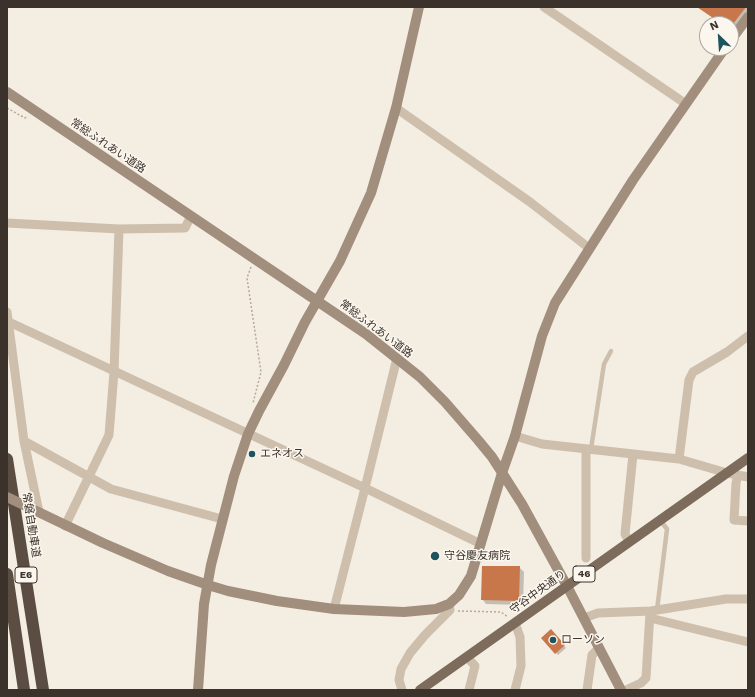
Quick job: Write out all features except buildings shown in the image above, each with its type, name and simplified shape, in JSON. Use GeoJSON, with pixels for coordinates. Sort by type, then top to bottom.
{"type":"FeatureCollection","features":[{"type":"Feature","properties":{"kind":"highway","name":"常磐自動車道"},"geometry":{"type":"LineString","coordinates":[[7,459],[43,690]]}},
{"type":"Feature","properties":{"kind":"highway","name":"E6"},"geometry":{"type":"LineString","coordinates":[[7,574],[24,690]]}},
{"type":"Feature","properties":{"kind":"main road","name":"守谷中央通り"},"geometry":{"type":"LineString","coordinates":[[420,690],[748,458]]}},
{"type":"Feature","properties":{"kind":"street"},"geometry":{"type":"LineString","coordinates":[[198,690],[204,604],[222,519],[234,476],[248,434],[259,411],[305,322],[340,261],[371,193],[396,108],[419,7]]}},
{"type":"Feature","properties":{"kind":"street"},"geometry":{"type":"LineString","coordinates":[[544,7],[686,104]]}},
{"type":"Feature","properties":{"kind":"street"},"geometry":{"type":"LineString","coordinates":[[739,29],[748,17]]}},
{"type":"Feature","properties":{"kind":"street"},"geometry":{"type":"LineString","coordinates":[[402,690],[399,680],[401,669],[410,653],[459,595],[471,576],[502,473],[515,436],[545,330],[555,303],[633,180],[719,56]]}},
{"type":"Feature","properties":{"kind":"street","name":"常総ふれあい道路"},"geometry":{"type":"LineString","coordinates":[[7,92],[366,334],[420,377],[455,413],[478,440],[522,504],[621,690]]}},
{"type":"Feature","properties":{"kind":"street"},"geometry":{"type":"LineString","coordinates":[[396,108],[530,202],[589,248]]}},
{"type":"Feature","properties":{"kind":"street"},"geometry":{"type":"LineString","coordinates":[[7,223],[119,229],[185,228],[191,216]]}},
{"type":"Feature","properties":{"kind":"street"},"geometry":{"type":"LineString","coordinates":[[65,526],[109,435],[114,372],[119,229]]}},
{"type":"Feature","properties":{"kind":"street"},"geometry":{"type":"LineString","coordinates":[[7,312],[34,510]]}},
{"type":"Feature","properties":{"kind":"street"},"geometry":{"type":"LineString","coordinates":[[9,322],[365,488],[481,544]]}},
{"type":"Feature","properties":{"kind":"street"},"geometry":{"type":"LineString","coordinates":[[679,459],[689,380],[693,372],[727,352],[748,336]]}},
{"type":"Feature","properties":{"kind":"street"},"geometry":{"type":"LineString","coordinates":[[334,609],[397,358]]}},
{"type":"Feature","properties":{"kind":"street"},"geometry":{"type":"LineString","coordinates":[[515,436],[542,444],[679,459],[727,473],[748,477]]}},
{"type":"Feature","properties":{"kind":"street"},"geometry":{"type":"LineString","coordinates":[[24,441],[111,489],[222,519]]}},
{"type":"Feature","properties":{"kind":"street"},"geometry":{"type":"LineString","coordinates":[[586,558],[589,449]]}},
{"type":"Feature","properties":{"kind":"street"},"geometry":{"type":"LineString","coordinates":[[629,541],[625,534],[633,454]]}},
{"type":"Feature","properties":{"kind":"street"},"geometry":{"type":"LineString","coordinates":[[738,475],[736,483],[734,520],[748,521]]}},
{"type":"Feature","properties":{"kind":"street"},"geometry":{"type":"LineString","coordinates":[[7,497],[65,526],[160,568],[208,585],[277,601],[334,609],[404,612],[449,607]]}},
{"type":"Feature","properties":{"kind":"street"},"geometry":{"type":"LineString","coordinates":[[584,618],[598,613],[652,613],[726,599],[748,599]]}},
{"type":"Feature","properties":{"kind":"street"},"geometry":{"type":"LineString","coordinates":[[652,613],[748,642]]}},
{"type":"Feature","properties":{"kind":"street"},"geometry":{"type":"LineString","coordinates":[[626,690],[641,683],[646,678],[652,613]]}},
{"type":"Feature","properties":{"kind":"street"},"geometry":{"type":"LineString","coordinates":[[514,690],[521,666],[520,637],[516,623]]}},
{"type":"Feature","properties":{"kind":"street"},"geometry":{"type":"LineString","coordinates":[[587,690],[592,655],[599,648]]}},
{"type":"Feature","properties":{"kind":"street"},"geometry":{"type":"LineString","coordinates":[[467,657],[475,666],[469,690]]}},
{"type":"Feature","properties":{"kind":"lane"},"geometry":{"type":"LineString","coordinates":[[589,449],[604,364],[611,351]]}},
{"type":"Feature","properties":{"kind":"lane"},"geometry":{"type":"LineString","coordinates":[[652,613],[667,529],[660,520]]}},
{"type":"Feature","properties":{"kind":"path"},"geometry":{"type":"LineString","coordinates":[[7,108],[25,118],[35,111]]}},
{"type":"Feature","properties":{"kind":"path"},"geometry":{"type":"LineString","coordinates":[[253,258],[247,278],[261,372],[253,399],[253,406],[259,411]]}},
{"type":"Feature","properties":{"kind":"path"},"geometry":{"type":"LineString","coordinates":[[449,607],[501,612],[516,623]]}},
{"type":"Feature","properties":{"kind":"place","name":"エネオス"},"geometry":{"type":"Point","coordinates":[252,454]}},
{"type":"Feature","properties":{"kind":"place","name":"守谷慶友病院"},"geometry":{"type":"Point","coordinates":[435,556]}},
{"type":"Feature","properties":{"kind":"place","name":"ローソン"},"geometry":{"type":"Point","coordinates":[553,640]}}]}
